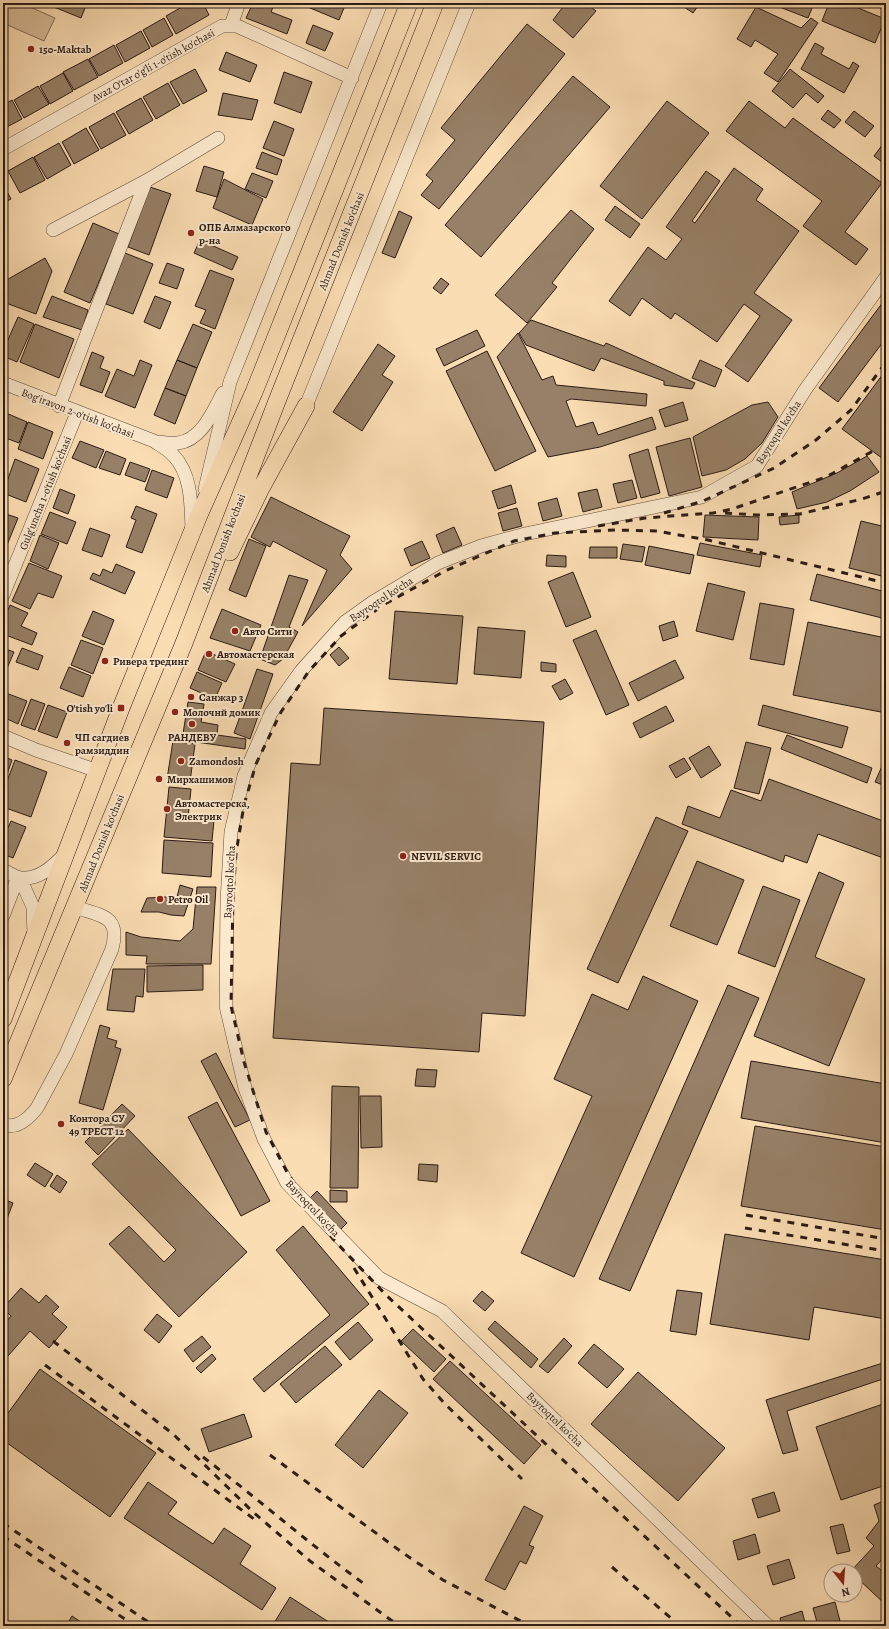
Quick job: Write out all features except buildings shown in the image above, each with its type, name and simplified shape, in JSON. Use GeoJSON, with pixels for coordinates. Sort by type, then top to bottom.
{"type":"FeatureCollection","features":[{"type":"Feature","properties":{"kind":"main road"},"geometry":{"type":"LineString","coordinates":[[4,1016],[199,514],[254,392],[409,3]]}},
{"type":"Feature","properties":{"kind":"main road","name":"Ahmad Donish ko'chasi"},"geometry":{"type":"LineString","coordinates":[[3,1079],[28,1022],[184,643],[277,401],[435,3]]}},
{"type":"Feature","properties":{"kind":"main road"},"geometry":{"type":"LineString","coordinates":[[184,643],[260,490],[306,406]]}},
{"type":"Feature","properties":{"kind":"street"},"geometry":{"type":"LineString","coordinates":[[239,3],[231,25],[237,26],[352,78]]}},
{"type":"Feature","properties":{"kind":"street"},"geometry":{"type":"LineString","coordinates":[[199,514],[230,382],[381,3]]}},
{"type":"Feature","properties":{"kind":"street"},"geometry":{"type":"LineString","coordinates":[[306,406],[469,3]]}},
{"type":"Feature","properties":{"kind":"street","name":"Avaz O'tar o'g'li 1-o'tish ko'chasi"},"geometry":{"type":"LineString","coordinates":[[3,149],[222,26],[231,25]]}},
{"type":"Feature","properties":{"kind":"street"},"geometry":{"type":"LineString","coordinates":[[53,230],[146,181],[218,138]]}},
{"type":"Feature","properties":{"kind":"street"},"geometry":{"type":"LineString","coordinates":[[59,406],[146,181]]}},
{"type":"Feature","properties":{"kind":"street","name":"Bayroqtol ko'cha"},"geometry":{"type":"LineString","coordinates":[[768,1626],[442,1311],[379,1278],[287,1183],[264,1139],[245,1088],[226,1006],[227,901],[231,832],[244,776],[271,713],[301,671],[345,622],[404,583],[446,560],[481,546],[525,534],[702,497],[757,466],[805,390],[886,277]]}},
{"type":"Feature","properties":{"kind":"street","name":"Bog'iravon 2-o'tish ko'chasi"},"geometry":{"type":"LineString","coordinates":[[154,442],[176,444],[187,441],[196,435],[203,428],[230,382]]}},
{"type":"Feature","properties":{"kind":"street","name":"Bog'iravon 2-o'tish ko'chasi"},"geometry":{"type":"LineString","coordinates":[[3,383],[154,442],[174,456],[181,465],[189,491],[192,532]]}},
{"type":"Feature","properties":{"kind":"street","name":"Gulg'uncha 1-o'tish ko'chasi"},"geometry":{"type":"LineString","coordinates":[[3,595],[77,413]]}},
{"type":"Feature","properties":{"kind":"street"},"geometry":{"type":"LineString","coordinates":[[3,736],[36,750],[98,771]]}},
{"type":"Feature","properties":{"kind":"street"},"geometry":{"type":"LineString","coordinates":[[3,870],[19,877],[40,875],[46,872],[66,854]]}},
{"type":"Feature","properties":{"kind":"street"},"geometry":{"type":"LineString","coordinates":[[3,916],[19,877]]}},
{"type":"Feature","properties":{"kind":"street"},"geometry":{"type":"LineString","coordinates":[[19,877],[33,908],[35,937]]}},
{"type":"Feature","properties":{"kind":"street"},"geometry":{"type":"LineString","coordinates":[[3,1124],[8,1126],[16,1124],[32,1114],[37,1108],[66,1054],[112,949],[115,937],[114,930],[109,919],[75,907]]}},
{"type":"Feature","properties":{"kind":"shaded area"},"geometry":{"type":"Polygon","coordinates":[[[4,3],[21,3],[55,18],[44,41],[3,23],[4,3]]]}},
{"type":"Feature","properties":{"kind":"railway"},"geometry":{"type":"LineString","coordinates":[[664,513],[703,501],[774,468],[816,440],[851,410],[886,362]]}},
{"type":"Feature","properties":{"kind":"railway"},"geometry":{"type":"LineString","coordinates":[[598,526],[645,518],[713,513],[732,509],[826,477],[873,451]]}},
{"type":"Feature","properties":{"kind":"railway"},"geometry":{"type":"LineString","coordinates":[[725,513],[757,515],[800,514],[862,499],[886,491]]}},
{"type":"Feature","properties":{"kind":"railway"},"geometry":{"type":"LineString","coordinates":[[741,1626],[386,1295],[333,1239],[288,1174],[266,1132],[244,1062],[231,1006],[233,897],[236,853],[244,805],[256,764],[281,712],[309,671],[341,636],[383,605],[445,571],[514,541],[555,533],[615,530],[656,531],[708,540],[886,583]]}},
{"type":"Feature","properties":{"kind":"railway"},"geometry":{"type":"LineString","coordinates":[[746,1215],[886,1239]]}},
{"type":"Feature","properties":{"kind":"railway"},"geometry":{"type":"LineString","coordinates":[[745,1228],[886,1251]]}},
{"type":"Feature","properties":{"kind":"railway"},"geometry":{"type":"LineString","coordinates":[[354,1268],[423,1379],[445,1404],[522,1479]]}},
{"type":"Feature","properties":{"kind":"railway"},"geometry":{"type":"LineString","coordinates":[[53,1341],[173,1434],[253,1512],[310,1561],[399,1626]]}},
{"type":"Feature","properties":{"kind":"railway"},"geometry":{"type":"LineString","coordinates":[[45,1365],[254,1519]]}},
{"type":"Feature","properties":{"kind":"railway"},"geometry":{"type":"LineString","coordinates":[[270,1455],[403,1553],[443,1580],[530,1626]]}},
{"type":"Feature","properties":{"kind":"railway"},"geometry":{"type":"LineString","coordinates":[[203,1457],[363,1583]]}},
{"type":"Feature","properties":{"kind":"railway"},"geometry":{"type":"LineString","coordinates":[[3,1523],[154,1626]]}},
{"type":"Feature","properties":{"kind":"railway"},"geometry":{"type":"LineString","coordinates":[[3,1536],[135,1626]]}},
{"type":"Feature","properties":{"kind":"railway"},"geometry":{"type":"LineString","coordinates":[[612,1567],[680,1626]]}},
{"type":"Feature","properties":{"kind":"place","name":"150-Maktab"},"geometry":{"type":"Point","coordinates":[31,49]}},
{"type":"Feature","properties":{"kind":"place","name":"ОПБ Алмазарского р-на"},"geometry":{"type":"Point","coordinates":[191,233]}},
{"type":"Feature","properties":{"kind":"place","name":"Авто Сити"},"geometry":{"type":"Point","coordinates":[235,631]}},
{"type":"Feature","properties":{"kind":"place","name":"Автомастерская"},"geometry":{"type":"Point","coordinates":[209,654]}},
{"type":"Feature","properties":{"kind":"place","name":"Ривера трединг"},"geometry":{"type":"Point","coordinates":[105,661]}},
{"type":"Feature","properties":{"kind":"place","name":"Санжар 3"},"geometry":{"type":"Point","coordinates":[191,697]}},
{"type":"Feature","properties":{"kind":"place","name":"O'tish yo'li"},"geometry":{"type":"Point","coordinates":[121,708]}},
{"type":"Feature","properties":{"kind":"place","name":"Молочнй домик"},"geometry":{"type":"Point","coordinates":[175,712]}},
{"type":"Feature","properties":{"kind":"place","name":"РАНДЕВУ"},"geometry":{"type":"Point","coordinates":[192,724]}},
{"type":"Feature","properties":{"kind":"place","name":"ЧП сагдиев рамзиддин"},"geometry":{"type":"Point","coordinates":[67,743]}},
{"type":"Feature","properties":{"kind":"place","name":"Zamondosh"},"geometry":{"type":"Point","coordinates":[181,761]}},
{"type":"Feature","properties":{"kind":"place","name":"Мирхашимов"},"geometry":{"type":"Point","coordinates":[159,779]}},
{"type":"Feature","properties":{"kind":"place","name":"Автомастерска, Электрик"},"geometry":{"type":"Point","coordinates":[167,809]}},
{"type":"Feature","properties":{"kind":"place","name":"NEVIL SERVIC"},"geometry":{"type":"Point","coordinates":[403,856]}},
{"type":"Feature","properties":{"kind":"place","name":"Petro Oil"},"geometry":{"type":"Point","coordinates":[160,899]}},
{"type":"Feature","properties":{"kind":"place","name":"Контора СУ 49 ТРЕСТ 12"},"geometry":{"type":"Point","coordinates":[61,1124]}}]}
